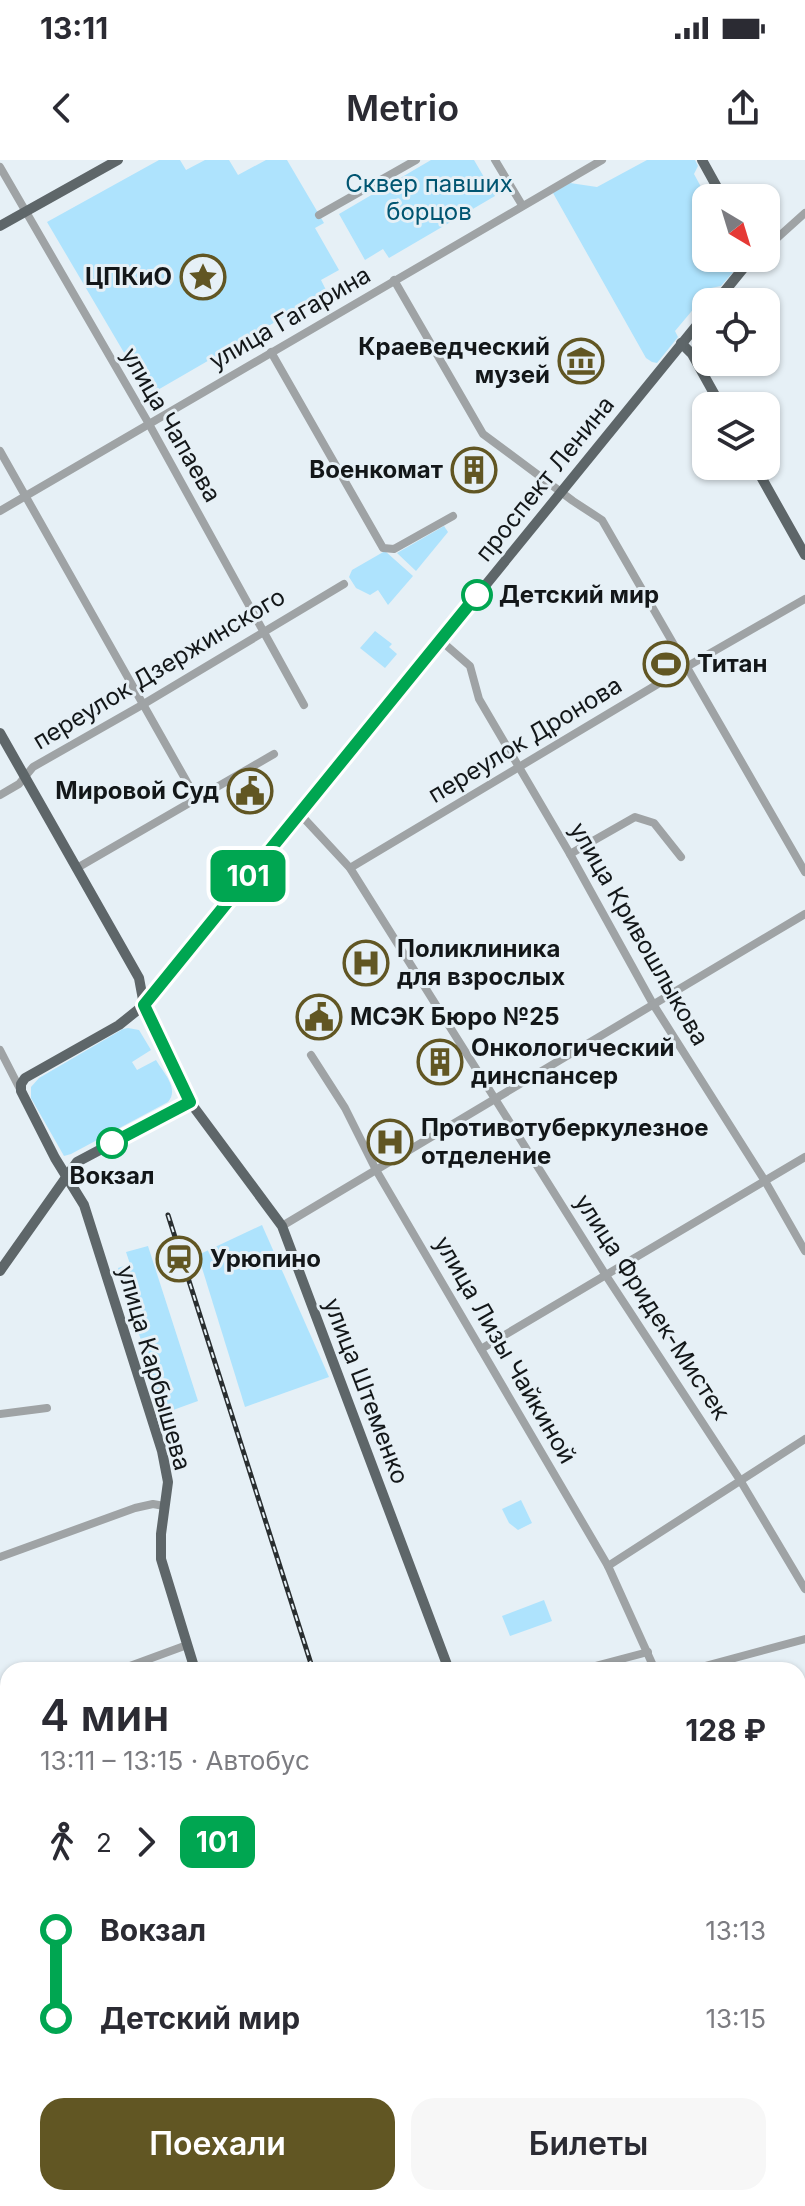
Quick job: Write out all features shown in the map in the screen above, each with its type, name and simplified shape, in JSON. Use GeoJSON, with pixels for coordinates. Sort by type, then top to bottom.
{"type":"FeatureCollection","features":[{"type":"Feature","properties":{"kind":"main road"},"geometry":{"type":"LineString","coordinates":[[0,226],[118,160]]}},
{"type":"Feature","properties":{"kind":"main road"},"geometry":{"type":"LineString","coordinates":[[702,160],[715,184]]}},
{"type":"Feature","properties":{"kind":"main road"},"geometry":{"type":"LineString","coordinates":[[727,288],[740,272]]}},
{"type":"Feature","properties":{"kind":"main road","name":"проспект Ленина"},"geometry":{"type":"LineString","coordinates":[[21,1091],[25,1078],[119,1025],[144,1005],[692,330]]}},
{"type":"Feature","properties":{"kind":"main road"},"geometry":{"type":"LineString","coordinates":[[681,343],[692,354],[713,392]]}},
{"type":"Feature","properties":{"kind":"main road"},"geometry":{"type":"LineString","coordinates":[[763,480],[805,555]]}},
{"type":"Feature","properties":{"kind":"main road","name":"улица Штеменко"},"geometry":{"type":"LineString","coordinates":[[0,733],[139,978],[144,1005],[190,1102],[282,1226],[446,1662]]}},
{"type":"Feature","properties":{"kind":"main road","name":"улица Карбышева"},"geometry":{"type":"LineString","coordinates":[[21,1091],[55,1158],[84,1205],[162,1451],[168,1482],[161,1559],[192,1662]]}},
{"type":"Feature","properties":{"kind":"main road"},"geometry":{"type":"LineString","coordinates":[[0,1271],[77,1162],[190,1102]]}},
{"type":"Feature","properties":{"kind":"street"},"geometry":{"type":"LineString","coordinates":[[319,215],[416,160]]}},
{"type":"Feature","properties":{"kind":"street"},"geometry":{"type":"LineString","coordinates":[[495,160],[522,205]]}},
{"type":"Feature","properties":{"kind":"street","name":"улица Гагарина"},"geometry":{"type":"LineString","coordinates":[[0,511],[602,160]]}},
{"type":"Feature","properties":{"kind":"street","name":"улица Чапаева"},"geometry":{"type":"LineString","coordinates":[[0,167],[149,424],[304,705]]}},
{"type":"Feature","properties":{"kind":"street"},"geometry":{"type":"LineString","coordinates":[[780,235],[805,213]]}},
{"type":"Feature","properties":{"kind":"street"},"geometry":{"type":"LineString","coordinates":[[394,280],[483,434],[602,520],[805,872]]}},
{"type":"Feature","properties":{"kind":"street"},"geometry":{"type":"LineString","coordinates":[[271,352],[383,548],[394,549],[453,516]]}},
{"type":"Feature","properties":{"kind":"street"},"geometry":{"type":"LineString","coordinates":[[0,451],[196,798]]}},
{"type":"Feature","properties":{"kind":"street","name":"переулок Дзержинского"},"geometry":{"type":"LineString","coordinates":[[0,795],[19,784],[33,767],[344,584]]}},
{"type":"Feature","properties":{"kind":"street","name":"переулок Дронова"},"geometry":{"type":"LineString","coordinates":[[350,868],[805,599]]}},
{"type":"Feature","properties":{"kind":"street","name":"улица Кривошлыкова"},"geometry":{"type":"LineString","coordinates":[[440,640],[470,666],[479,699],[653,1004],[765,1181],[805,1251]]}},
{"type":"Feature","properties":{"kind":"street"},"geometry":{"type":"LineString","coordinates":[[77,868],[274,754]]}},
{"type":"Feature","properties":{"kind":"street","name":"улица Фридек-Мистек"},"geometry":{"type":"LineString","coordinates":[[299,813],[350,868],[605,1274],[740,1480],[805,1589]]}},
{"type":"Feature","properties":{"kind":"street"},"geometry":{"type":"LineString","coordinates":[[570,854],[635,817],[654,823],[681,857]]}},
{"type":"Feature","properties":{"kind":"street"},"geometry":{"type":"LineString","coordinates":[[282,1226],[805,914]]}},
{"type":"Feature","properties":{"kind":"street"},"geometry":{"type":"LineString","coordinates":[[0,1050],[21,1091]]}},
{"type":"Feature","properties":{"kind":"street","name":"улица Лизы Чайкиной"},"geometry":{"type":"LineString","coordinates":[[311,1055],[345,1108],[376,1170],[608,1566],[652,1662]]}},
{"type":"Feature","properties":{"kind":"street"},"geometry":{"type":"LineString","coordinates":[[481,1349],[805,1157]]}},
{"type":"Feature","properties":{"kind":"street"},"geometry":{"type":"LineString","coordinates":[[1,1413],[47,1408]]}},
{"type":"Feature","properties":{"kind":"street"},"geometry":{"type":"LineString","coordinates":[[608,1566],[805,1439]]}},
{"type":"Feature","properties":{"kind":"street"},"geometry":{"type":"LineString","coordinates":[[0,1557],[135,1508],[153,1504],[164,1506]]}},
{"type":"Feature","properties":{"kind":"street"},"geometry":{"type":"LineString","coordinates":[[720,1662],[805,1639]]}},
{"type":"Feature","properties":{"kind":"street"},"geometry":{"type":"LineString","coordinates":[[141,1662],[187,1645]]}},
{"type":"Feature","properties":{"kind":"street"},"geometry":{"type":"LineString","coordinates":[[610,1662],[648,1652]]}},
{"type":"Feature","properties":{"kind":"green space","name":"ЦПКиО"},"geometry":{"type":"Polygon","coordinates":[[[159,160],[180,160],[186,170],[205,160],[229,160],[238,175],[266,160],[287,160],[324,223],[315,228],[339,270],[321,280],[327,292],[149,395],[47,222],[159,160]]]}},
{"type":"Feature","properties":{"kind":"green space","name":"Сквер павших борцов"},"geometry":{"type":"Polygon","coordinates":[[[431,160],[474,160],[495,196],[389,258],[383,249],[365,260],[339,214],[431,160]]]}},
{"type":"Feature","properties":{"kind":"green space"},"geometry":{"type":"Polygon","coordinates":[[[647,160],[695,160],[698,166],[694,174],[699,184],[692,184],[692,272],[733,272],[721,286],[692,288],[692,311],[675,331],[678,337],[657,363],[646,358],[553,193],[570,183],[597,187],[647,160]]]}},
{"type":"Feature","properties":{"kind":"green space"},"geometry":{"type":"Polygon","coordinates":[[[444,526],[448,532],[416,571],[397,553],[444,526]]]}},
{"type":"Feature","properties":{"kind":"green space"},"geometry":{"type":"Polygon","coordinates":[[[385,551],[413,576],[388,605],[378,590],[370,595],[356,588],[349,577],[352,570],[385,551]]]}},
{"type":"Feature","properties":{"kind":"green space"},"geometry":{"type":"Polygon","coordinates":[[[375,631],[392,644],[389,647],[397,654],[385,668],[360,648],[375,631]]]}},
{"type":"Feature","properties":{"kind":"green space"},"geometry":{"type":"Polygon","coordinates":[[[128,1028],[139,1030],[151,1050],[132,1062],[137,1070],[156,1060],[169,1081],[171,1097],[168,1102],[64,1156],[31,1098],[31,1087],[39,1078],[128,1028]]]}},
{"type":"Feature","properties":{"kind":"green space"},"geometry":{"type":"Polygon","coordinates":[[[262,1225],[329,1377],[245,1407],[198,1255],[262,1225]]]}},
{"type":"Feature","properties":{"kind":"green space"},"geometry":{"type":"Polygon","coordinates":[[[148,1246],[198,1401],[162,1414],[118,1268],[130,1264],[126,1252],[148,1246]]]}},
{"type":"Feature","properties":{"kind":"green space"},"geometry":{"type":"Polygon","coordinates":[[[521,1500],[532,1523],[518,1530],[509,1523],[502,1509],[521,1500]]]}},
{"type":"Feature","properties":{"kind":"green space"},"geometry":{"type":"Polygon","coordinates":[[[544,1600],[552,1621],[510,1636],[502,1616],[544,1600]]]}},
{"type":"Feature","properties":{"kind":"railway"},"geometry":{"type":"LineString","coordinates":[[168,1215],[310,1662]]}},
{"type":"Feature","properties":{"kind":"bus line","name":"101"},"geometry":{"type":"LineString","coordinates":[[112,1143],[190,1102],[144,1005],[477,595]]}},
{"type":"Feature","properties":{"kind":"place","name":"ЦПКиО"},"geometry":{"type":"Point","coordinates":[203,277]}},
{"type":"Feature","properties":{"kind":"place","name":"Краеведческий музей"},"geometry":{"type":"Point","coordinates":[581,361]}},
{"type":"Feature","properties":{"kind":"place","name":"Военкомат"},"geometry":{"type":"Point","coordinates":[474,470]}},
{"type":"Feature","properties":{"kind":"place","name":"Детский мир"},"geometry":{"type":"Point","coordinates":[477,595]}},
{"type":"Feature","properties":{"kind":"place","name":"Титан"},"geometry":{"type":"Point","coordinates":[666,664]}},
{"type":"Feature","properties":{"kind":"place","name":"Мировой Суд"},"geometry":{"type":"Point","coordinates":[250,791]}},
{"type":"Feature","properties":{"kind":"place","name":"Поликлиника для взрослых"},"geometry":{"type":"Point","coordinates":[366,963]}},
{"type":"Feature","properties":{"kind":"place","name":"МСЭК Бюро №25"},"geometry":{"type":"Point","coordinates":[319,1017]}},
{"type":"Feature","properties":{"kind":"place","name":"Онкологический динспансер"},"geometry":{"type":"Point","coordinates":[440,1062]}},
{"type":"Feature","properties":{"kind":"place","name":"Противотуберкулезное отделение"},"geometry":{"type":"Point","coordinates":[390,1142]}},
{"type":"Feature","properties":{"kind":"place","name":"Вокзал"},"geometry":{"type":"Point","coordinates":[112,1143]}},
{"type":"Feature","properties":{"kind":"place","name":"Урюпино"},"geometry":{"type":"Point","coordinates":[179,1259]}}]}
